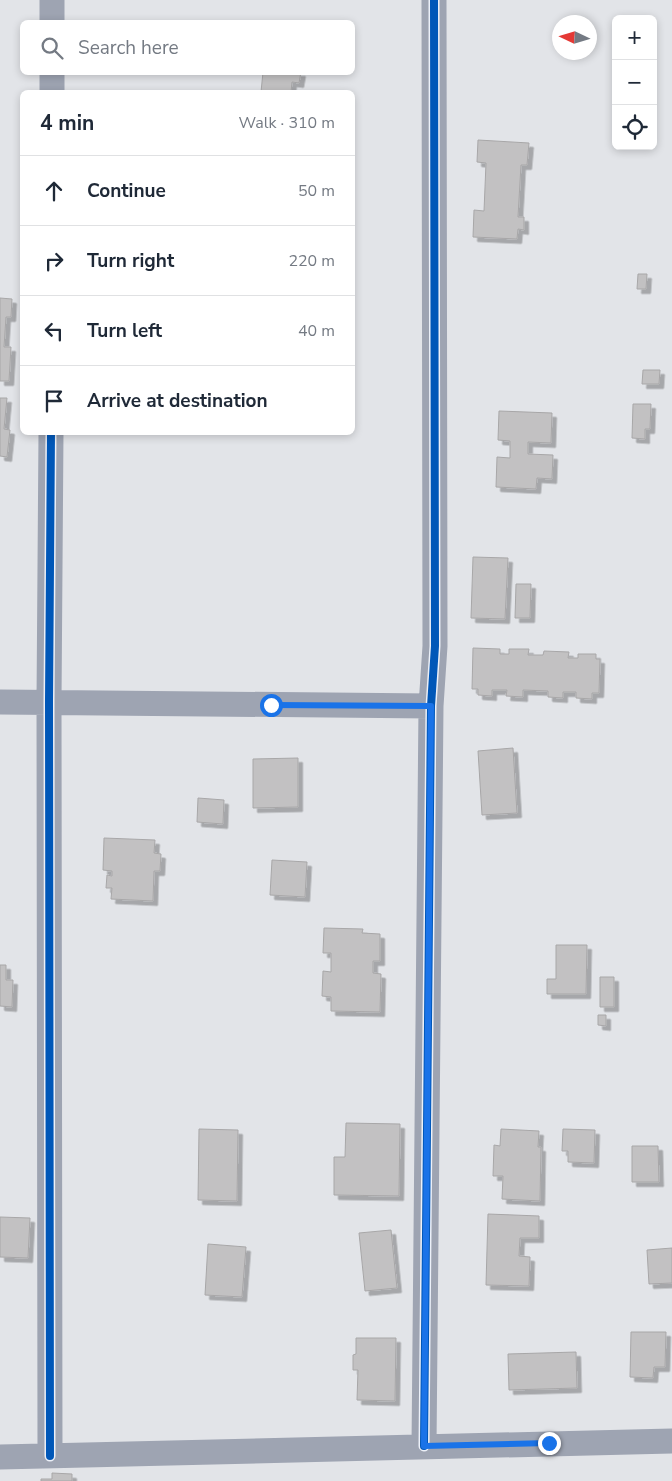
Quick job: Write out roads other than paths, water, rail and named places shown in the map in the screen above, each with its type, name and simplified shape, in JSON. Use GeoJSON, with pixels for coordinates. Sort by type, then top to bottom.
{"type":"FeatureCollection","features":[{"type":"Feature","properties":{"kind":"street"},"geometry":{"type":"LineString","coordinates":[[52,0],[52,20]]}},
{"type":"Feature","properties":{"kind":"street"},"geometry":{"type":"LineString","coordinates":[[424,1446],[431,706],[435,646],[434,0]]}},
{"type":"Feature","properties":{"kind":"street"},"geometry":{"type":"LineString","coordinates":[[52,75],[52,90]]}},
{"type":"Feature","properties":{"kind":"street"},"geometry":{"type":"LineString","coordinates":[[50,1456],[49,701],[51,435]]}},
{"type":"Feature","properties":{"kind":"street"},"geometry":{"type":"LineString","coordinates":[[0,702],[431,706]]}},
{"type":"Feature","properties":{"kind":"street"},"geometry":{"type":"LineString","coordinates":[[0,1457],[672,1441]]}}]}
